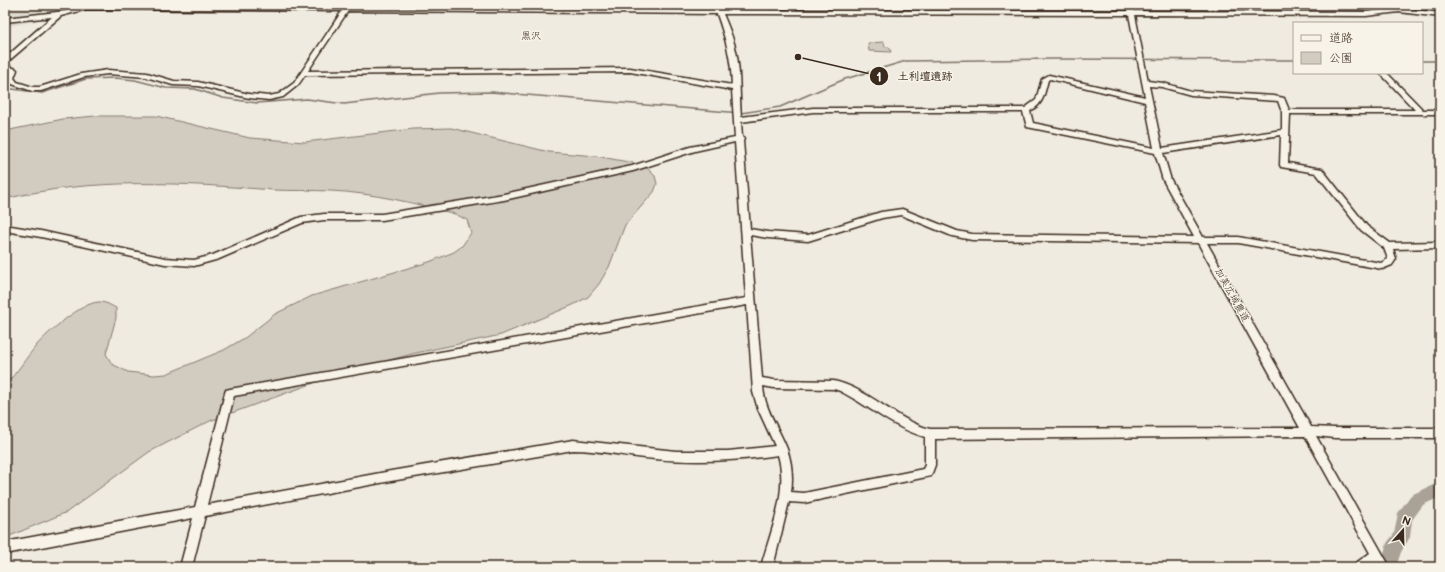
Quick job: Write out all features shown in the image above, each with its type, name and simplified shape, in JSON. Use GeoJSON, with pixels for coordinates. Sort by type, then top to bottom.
{"type":"FeatureCollection","features":[{"type":"Feature","properties":{"kind":"street"},"geometry":{"type":"LineString","coordinates":[[995,5],[996,12]]}},
{"type":"Feature","properties":{"kind":"street","name":"加美広域農道"},"geometry":{"type":"LineString","coordinates":[[1130,5],[1158,151],[1167,180],[1380,560]]}},
{"type":"Feature","properties":{"kind":"street"},"geometry":{"type":"LineString","coordinates":[[5,20],[59,14],[90,6],[860,8],[996,12],[1326,14],[1371,14],[1399,10],[1440,15]]}},
{"type":"Feature","properties":{"kind":"street"},"geometry":{"type":"LineString","coordinates":[[5,67],[14,70],[12,78],[14,83],[37,89],[50,87],[88,74],[108,72],[148,75],[173,83],[198,84],[249,96],[269,98],[281,96],[289,91],[305,73],[348,7]]}},
{"type":"Feature","properties":{"kind":"street"},"geometry":{"type":"LineString","coordinates":[[718,8],[734,55],[757,381],[762,407],[781,450],[787,478],[785,497],[767,567]]}},
{"type":"Feature","properties":{"kind":"street"},"geometry":{"type":"LineString","coordinates":[[5,62],[59,14]]}},
{"type":"Feature","properties":{"kind":"street"},"geometry":{"type":"LineString","coordinates":[[1326,14],[1333,22]]}},
{"type":"Feature","properties":{"kind":"street"},"geometry":{"type":"LineString","coordinates":[[305,73],[630,70],[737,88]]}},
{"type":"Feature","properties":{"kind":"street"},"geometry":{"type":"LineString","coordinates":[[1384,74],[1421,112]]}},
{"type":"Feature","properties":{"kind":"street"},"geometry":{"type":"LineString","coordinates":[[738,116],[813,110],[1026,110],[1036,106],[1039,102],[1045,79],[1049,77],[1148,100]]}},
{"type":"Feature","properties":{"kind":"street"},"geometry":{"type":"LineString","coordinates":[[747,231],[768,236],[808,238],[881,216],[902,212],[955,234],[972,237],[1251,241],[1382,266],[1389,263],[1392,258],[1388,246],[1364,228],[1319,171],[1284,165],[1286,112],[1283,102],[1274,98],[1190,93],[1163,85],[1145,83]]}},
{"type":"Feature","properties":{"kind":"street"},"geometry":{"type":"LineString","coordinates":[[1026,110],[1030,125],[1158,151],[1165,148],[1285,132]]}},
{"type":"Feature","properties":{"kind":"street"},"geometry":{"type":"LineString","coordinates":[[1286,112],[1440,112]]}},
{"type":"Feature","properties":{"kind":"street"},"geometry":{"type":"LineString","coordinates":[[5,228],[41,234],[165,261],[194,263],[216,257],[307,219],[328,216],[382,217],[504,197],[633,168],[693,149],[740,139]]}},
{"type":"Feature","properties":{"kind":"street"},"geometry":{"type":"LineString","coordinates":[[1388,246],[1440,245]]}},
{"type":"Feature","properties":{"kind":"street"},"geometry":{"type":"LineString","coordinates":[[186,567],[230,393],[751,301]]}},
{"type":"Feature","properties":{"kind":"street"},"geometry":{"type":"LineString","coordinates":[[757,381],[774,384],[834,385],[842,387],[902,425],[913,430],[930,434],[1309,432],[1440,434]]}},
{"type":"Feature","properties":{"kind":"street"},"geometry":{"type":"LineString","coordinates":[[785,497],[804,498],[927,473],[930,465],[930,434]]}},
{"type":"Feature","properties":{"kind":"street"},"geometry":{"type":"LineString","coordinates":[[5,548],[526,452],[572,445],[585,445],[648,453],[726,457],[781,450]]}},
{"type":"Feature","properties":{"kind":"street"},"geometry":{"type":"LineString","coordinates":[[1360,567],[1380,560]]}},
{"type":"Feature","properties":{"kind":"shaded area"},"geometry":{"type":"Polygon","coordinates":[[[5,5],[44,5],[36,21],[5,27],[5,5]]]}},
{"type":"Feature","properties":{"kind":"green space"},"geometry":{"type":"Polygon","coordinates":[[[884,42],[885,47],[889,47],[891,52],[869,51],[868,43],[884,42]]]}},
{"type":"Feature","properties":{"kind":"green space"},"geometry":{"type":"Polygon","coordinates":[[[95,116],[156,116],[250,138],[305,142],[413,129],[451,128],[549,152],[596,156],[634,163],[647,168],[655,176],[657,184],[654,192],[625,225],[609,267],[599,284],[588,297],[573,305],[501,335],[416,353],[344,372],[210,421],[149,452],[67,512],[5,538],[5,385],[41,340],[74,312],[92,303],[99,302],[106,303],[116,308],[116,318],[106,354],[112,364],[128,372],[154,375],[166,374],[224,350],[246,337],[275,314],[312,296],[429,262],[454,252],[462,246],[471,233],[467,220],[455,214],[393,199],[346,192],[273,190],[206,185],[138,184],[71,187],[5,199],[5,131],[63,119],[95,116]]]}},
{"type":"Feature","properties":{"kind":"waterway"},"geometry":{"type":"LineString","coordinates":[[5,88],[42,93],[86,79],[115,78],[135,80],[166,88],[195,89],[223,98],[257,103],[307,99],[344,104],[439,93],[491,92],[741,113],[780,107],[845,79],[906,61],[1055,59],[1293,60]]}},
{"type":"Feature","properties":{"kind":"waterway"},"geometry":{"type":"LineString","coordinates":[[1423,61],[1440,61]]}},
{"type":"Feature","properties":{"kind":"waterway"},"geometry":{"type":"LineString","coordinates":[[1379,567],[1391,558],[1393,549],[1402,537],[1404,518],[1417,500],[1440,489]]}},
{"type":"Feature","properties":{"kind":"place","name":"土利壇遺跡"},"geometry":{"type":"Point","coordinates":[798,57]}},
{"type":"Feature","properties":{"kind":"district","name":"黒沢"},"geometry":{"type":"Point","coordinates":[531,36]}}]}
